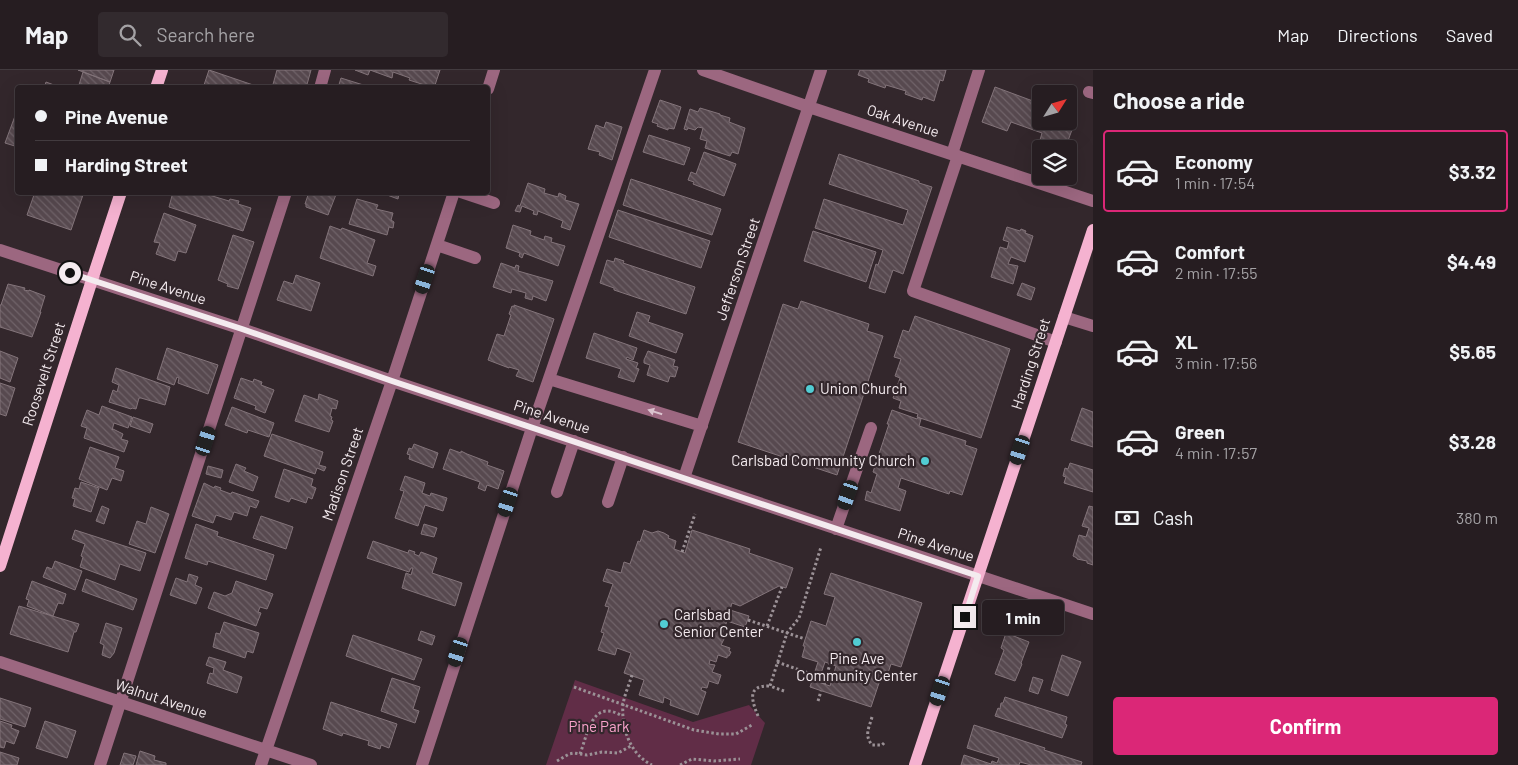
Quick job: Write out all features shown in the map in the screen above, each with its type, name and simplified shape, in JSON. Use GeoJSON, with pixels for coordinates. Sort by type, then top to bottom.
{"type":"FeatureCollection","features":[{"type":"Feature","properties":{"kind":"main road"},"geometry":{"type":"LineString","coordinates":[[157,85],[162,70]]}},
{"type":"Feature","properties":{"kind":"main road","name":"Roosevelt Street"},"geometry":{"type":"LineString","coordinates":[[0,566],[120,195]]}},
{"type":"Feature","properties":{"kind":"main road","name":"Harding Street"},"geometry":{"type":"LineString","coordinates":[[915,765],[1093,230]]}},
{"type":"Feature","properties":{"kind":"street"},"geometry":{"type":"LineString","coordinates":[[321,85],[325,70]]}},
{"type":"Feature","properties":{"kind":"street"},"geometry":{"type":"LineString","coordinates":[[489,85],[494,70]]}},
{"type":"Feature","properties":{"kind":"street"},"geometry":{"type":"LineString","coordinates":[[422,765],[532,428],[655,70]]}},
{"type":"Feature","properties":{"kind":"street","name":"Oak Avenue"},"geometry":{"type":"LineString","coordinates":[[703,70],[1093,201]]}},
{"type":"Feature","properties":{"kind":"street","name":"Jefferson Street"},"geometry":{"type":"LineString","coordinates":[[684,478],[821,70]]}},
{"type":"Feature","properties":{"kind":"street"},"geometry":{"type":"LineString","coordinates":[[979,70],[913,291],[1056,342]]}},
{"type":"Feature","properties":{"kind":"street"},"geometry":{"type":"LineString","coordinates":[[100,765],[285,195]]}},
{"type":"Feature","properties":{"kind":"street","name":"Madison Street"},"geometry":{"type":"LineString","coordinates":[[261,765],[392,381],[453,195]]}},
{"type":"Feature","properties":{"kind":"street"},"geometry":{"type":"LineString","coordinates":[[470,195],[494,203]]}},
{"type":"Feature","properties":{"kind":"street"},"geometry":{"type":"LineString","coordinates":[[437,244],[476,258]]}},
{"type":"Feature","properties":{"kind":"street","name":"Pine Avenue"},"geometry":{"type":"LineString","coordinates":[[0,250],[242,329],[532,428],[1093,614]]}},
{"type":"Feature","properties":{"kind":"street"},"geometry":{"type":"LineString","coordinates":[[1064,317],[1093,326]]}},
{"type":"Feature","properties":{"kind":"street"},"geometry":{"type":"LineString","coordinates":[[549,378],[702,426]]}},
{"type":"Feature","properties":{"kind":"street"},"geometry":{"type":"LineString","coordinates":[[836,529],[871,428]]}},
{"type":"Feature","properties":{"kind":"street"},"geometry":{"type":"LineString","coordinates":[[556,492],[574,441]]}},
{"type":"Feature","properties":{"kind":"street"},"geometry":{"type":"LineString","coordinates":[[608,502],[623,458]]}},
{"type":"Feature","properties":{"kind":"street","name":"Walnut Avenue"},"geometry":{"type":"LineString","coordinates":[[0,662],[311,765]]}},
{"type":"Feature","properties":{"kind":"path"},"geometry":{"type":"LineString","coordinates":[[682,552],[695,514]]}},
{"type":"Feature","properties":{"kind":"path"},"geometry":{"type":"LineString","coordinates":[[770,686],[787,633],[799,618],[821,547]]}},
{"type":"Feature","properties":{"kind":"path"},"geometry":{"type":"LineString","coordinates":[[767,626],[782,587]]}},
{"type":"Feature","properties":{"kind":"path"},"geometry":{"type":"LineString","coordinates":[[748,620],[806,639]]}},
{"type":"Feature","properties":{"kind":"path"},"geometry":{"type":"LineString","coordinates":[[778,662],[814,675]]}},
{"type":"Feature","properties":{"kind":"path"},"geometry":{"type":"LineString","coordinates":[[824,684],[830,664]]}},
{"type":"Feature","properties":{"kind":"path"},"geometry":{"type":"LineString","coordinates":[[632,676],[623,704],[623,717],[631,746],[644,761],[652,765]]}},
{"type":"Feature","properties":{"kind":"path"},"geometry":{"type":"LineString","coordinates":[[820,677],[825,679]]}},
{"type":"Feature","properties":{"kind":"path"},"geometry":{"type":"LineString","coordinates":[[758,716],[752,703],[752,696],[758,687],[770,686],[784,691]]}},
{"type":"Feature","properties":{"kind":"path"},"geometry":{"type":"LineString","coordinates":[[574,687],[694,730],[719,734],[736,734],[752,725]]}},
{"type":"Feature","properties":{"kind":"path"},"geometry":{"type":"LineString","coordinates":[[818,701],[821,691]]}},
{"type":"Feature","properties":{"kind":"path"},"geometry":{"type":"LineString","coordinates":[[580,754],[593,718],[600,712],[608,711],[615,712],[623,717]]}},
{"type":"Feature","properties":{"kind":"path"},"geometry":{"type":"LineString","coordinates":[[872,717],[867,735],[868,739],[872,745],[882,745],[885,742]]}},
{"type":"Feature","properties":{"kind":"path"},"geometry":{"type":"LineString","coordinates":[[557,761],[569,754],[618,753],[631,746]]}},
{"type":"Feature","properties":{"kind":"path"},"geometry":{"type":"LineString","coordinates":[[680,765],[692,759],[714,761],[740,759]]}},
{"type":"Feature","properties":{"kind":"green space","name":"Pine Park"},"geometry":{"type":"Polygon","coordinates":[[[575,680],[693,722],[749,705],[765,723],[751,765],[546,765],[575,680]]]}},
{"type":"Feature","properties":{"kind":"building"},"geometry":{"type":"Polygon","coordinates":[[[78,70],[114,70],[110,82],[78,70]]]}},
{"type":"Feature","properties":{"kind":"building"},"geometry":{"type":"Polygon","coordinates":[[[209,70],[253,85],[204,85],[209,70]]]}},
{"type":"Feature","properties":{"kind":"building"},"geometry":{"type":"Polygon","coordinates":[[[277,70],[311,70],[307,85],[273,85],[277,70]]]}},
{"type":"Feature","properties":{"kind":"building"},"geometry":{"type":"Polygon","coordinates":[[[355,70],[370,70],[368,75],[355,70]]]}},
{"type":"Feature","properties":{"kind":"building"},"geometry":{"type":"Polygon","coordinates":[[[370,70],[440,70],[435,85],[425,85],[393,72],[392,78],[370,70]]]}},
{"type":"Feature","properties":{"kind":"building"},"geometry":{"type":"Polygon","coordinates":[[[860,70],[946,70],[943,81],[940,80],[934,101],[923,97],[922,100],[905,94],[906,91],[886,85],[885,88],[868,82],[869,79],[858,75],[860,70]]]}},
{"type":"Feature","properties":{"kind":"building"},"geometry":{"type":"Polygon","coordinates":[[[83,72],[110,82],[109,85],[79,85],[83,72]]]}},
{"type":"Feature","properties":{"kind":"building"},"geometry":{"type":"Polygon","coordinates":[[[341,78],[363,85],[339,85],[341,78]]]}},
{"type":"Feature","properties":{"kind":"building"},"geometry":{"type":"Polygon","coordinates":[[[995,87],[1032,101],[1032,129],[1011,122],[1007,131],[982,122],[995,87]]]}},
{"type":"Feature","properties":{"kind":"building"},"geometry":{"type":"Polygon","coordinates":[[[660,100],[681,107],[674,129],[668,128],[668,130],[652,122],[660,100]]]}},
{"type":"Feature","properties":{"kind":"building"},"geometry":{"type":"Polygon","coordinates":[[[700,108],[730,118],[729,122],[745,128],[738,154],[732,152],[730,156],[705,148],[707,141],[700,139],[703,128],[698,127],[695,130],[684,129],[690,109],[698,112],[700,108]]]}},
{"type":"Feature","properties":{"kind":"building"},"geometry":{"type":"Polygon","coordinates":[[[15,116],[15,146],[5,143],[15,116]]]}},
{"type":"Feature","properties":{"kind":"building"},"geometry":{"type":"Polygon","coordinates":[[[606,122],[622,127],[612,160],[599,155],[600,152],[588,149],[596,125],[604,128],[606,122]]]}},
{"type":"Feature","properties":{"kind":"building"},"geometry":{"type":"Polygon","coordinates":[[[1034,130],[1072,130],[1068,140],[1040,140],[1042,133],[1034,130]]]}},
{"type":"Feature","properties":{"kind":"building"},"geometry":{"type":"Polygon","coordinates":[[[649,135],[690,148],[684,165],[643,152],[649,135]]]}},
{"type":"Feature","properties":{"kind":"building"},"geometry":{"type":"Polygon","coordinates":[[[704,152],[736,164],[724,196],[693,184],[694,182],[688,180],[691,172],[696,174],[704,152]]]}},
{"type":"Feature","properties":{"kind":"building"},"geometry":{"type":"Polygon","coordinates":[[[839,154],[932,187],[903,274],[893,270],[885,293],[869,288],[876,264],[878,265],[883,250],[815,228],[824,199],[903,225],[908,210],[829,184],[839,154]]]}},
{"type":"Feature","properties":{"kind":"building"},"geometry":{"type":"Polygon","coordinates":[[[631,179],[721,209],[712,235],[623,205],[631,179]]]}},
{"type":"Feature","properties":{"kind":"building"},"geometry":{"type":"Polygon","coordinates":[[[528,183],[545,189],[544,193],[558,197],[559,193],[566,196],[565,200],[579,204],[570,230],[561,227],[563,221],[538,211],[537,215],[533,214],[534,211],[522,206],[520,212],[515,211],[518,205],[520,206],[528,183]]]}},
{"type":"Feature","properties":{"kind":"building"},"geometry":{"type":"Polygon","coordinates":[[[34,195],[83,195],[71,230],[27,215],[34,195]]]}},
{"type":"Feature","properties":{"kind":"building"},"geometry":{"type":"Polygon","coordinates":[[[172,195],[209,195],[229,201],[230,199],[239,201],[238,204],[251,208],[243,231],[169,207],[172,195]]]}},
{"type":"Feature","properties":{"kind":"building"},"geometry":{"type":"Polygon","coordinates":[[[308,195],[336,195],[328,215],[306,207],[308,195]]]}},
{"type":"Feature","properties":{"kind":"building"},"geometry":{"type":"Polygon","coordinates":[[[387,195],[399,195],[398,199],[387,195]]]}},
{"type":"Feature","properties":{"kind":"building"},"geometry":{"type":"Polygon","coordinates":[[[357,199],[378,205],[376,209],[393,213],[391,220],[394,222],[393,228],[389,227],[387,235],[349,224],[357,199]]]}},
{"type":"Feature","properties":{"kind":"building"},"geometry":{"type":"Polygon","coordinates":[[[618,210],[710,241],[701,268],[609,237],[618,210]]]}},
{"type":"Feature","properties":{"kind":"building"},"geometry":{"type":"Polygon","coordinates":[[[164,213],[196,225],[186,253],[178,251],[175,261],[156,254],[160,243],[154,242],[164,213]]]}},
{"type":"Feature","properties":{"kind":"building"},"geometry":{"type":"Polygon","coordinates":[[[513,225],[531,231],[530,235],[544,240],[545,236],[552,238],[551,242],[565,246],[558,266],[524,253],[522,258],[519,256],[520,253],[506,248],[513,225]]]}},
{"type":"Feature","properties":{"kind":"building"},"geometry":{"type":"Polygon","coordinates":[[[330,226],[341,230],[342,228],[375,240],[367,263],[376,266],[373,276],[320,258],[330,226]]]}},
{"type":"Feature","properties":{"kind":"building"},"geometry":{"type":"Polygon","coordinates":[[[1007,227],[1020,231],[1021,229],[1033,236],[1025,262],[1011,257],[1008,264],[1018,266],[1013,284],[991,277],[1000,247],[1007,249],[1009,242],[1003,240],[1007,227]]]}},
{"type":"Feature","properties":{"kind":"building"},"geometry":{"type":"Polygon","coordinates":[[[813,231],[876,252],[866,282],[804,261],[813,231]]]}},
{"type":"Feature","properties":{"kind":"building"},"geometry":{"type":"Polygon","coordinates":[[[233,235],[254,242],[238,289],[227,286],[228,284],[218,280],[233,235]]]}},
{"type":"Feature","properties":{"kind":"building"},"geometry":{"type":"Polygon","coordinates":[[[615,258],[624,261],[623,263],[695,287],[686,314],[614,290],[614,288],[600,283],[607,260],[614,262],[615,258]]]}},
{"type":"Feature","properties":{"kind":"building"},"geometry":{"type":"Polygon","coordinates":[[[501,263],[515,268],[516,265],[519,266],[518,271],[553,281],[546,301],[533,296],[532,300],[525,298],[526,293],[512,289],[511,293],[493,287],[501,263]]]}},
{"type":"Feature","properties":{"kind":"building"},"geometry":{"type":"Polygon","coordinates":[[[296,275],[320,283],[311,311],[277,300],[284,281],[293,284],[296,275]]]}},
{"type":"Feature","properties":{"kind":"building"},"geometry":{"type":"Polygon","coordinates":[[[1022,283],[1035,288],[1031,300],[1017,295],[1022,283]]]}},
{"type":"Feature","properties":{"kind":"building"},"geometry":{"type":"Polygon","coordinates":[[[8,284],[45,296],[32,337],[0,327],[0,305],[8,284]]]}},
{"type":"Feature","properties":{"kind":"building","name":"Union Church"},"geometry":{"type":"Polygon","coordinates":[[[801,301],[869,324],[867,331],[883,336],[837,475],[738,442],[783,304],[798,309],[801,301]]]}},
{"type":"Feature","properties":{"kind":"building"},"geometry":{"type":"Polygon","coordinates":[[[514,305],[554,319],[533,382],[516,376],[519,370],[488,360],[497,334],[504,336],[511,315],[509,314],[514,305]]]}},
{"type":"Feature","properties":{"kind":"building"},"geometry":{"type":"Polygon","coordinates":[[[637,312],[650,316],[648,322],[683,334],[676,353],[629,336],[637,312]]]}},
{"type":"Feature","properties":{"kind":"building"},"geometry":{"type":"Polygon","coordinates":[[[915,316],[1010,349],[981,438],[917,417],[918,414],[899,408],[901,401],[893,398],[900,378],[895,376],[901,359],[894,357],[903,330],[909,332],[915,316]]]}},
{"type":"Feature","properties":{"kind":"building"},"geometry":{"type":"Polygon","coordinates":[[[594,333],[637,348],[633,360],[627,357],[626,359],[638,363],[636,368],[639,369],[634,382],[618,377],[621,369],[586,358],[594,333]]]}},
{"type":"Feature","properties":{"kind":"building"},"geometry":{"type":"Polygon","coordinates":[[[167,348],[218,365],[208,394],[178,383],[179,378],[177,377],[174,385],[157,379],[167,348]]]}},
{"type":"Feature","properties":{"kind":"building"},"geometry":{"type":"Polygon","coordinates":[[[0,351],[18,358],[10,382],[0,378],[0,351]]]}},
{"type":"Feature","properties":{"kind":"building"},"geometry":{"type":"Polygon","coordinates":[[[648,351],[675,360],[673,366],[678,367],[675,377],[670,376],[668,382],[647,375],[650,365],[644,363],[644,360],[648,351]]]}},
{"type":"Feature","properties":{"kind":"building"},"geometry":{"type":"Polygon","coordinates":[[[116,368],[170,387],[165,405],[139,398],[136,409],[131,409],[109,402],[113,390],[117,392],[119,385],[112,382],[116,368]]]}},
{"type":"Feature","properties":{"kind":"building"},"geometry":{"type":"Polygon","coordinates":[[[241,378],[253,382],[254,379],[262,382],[261,385],[274,390],[265,413],[255,409],[256,406],[234,398],[241,378]]]}},
{"type":"Feature","properties":{"kind":"building"},"geometry":{"type":"Polygon","coordinates":[[[0,383],[15,388],[6,416],[0,414],[0,383]]]}},
{"type":"Feature","properties":{"kind":"building"},"geometry":{"type":"Polygon","coordinates":[[[319,394],[338,401],[336,409],[332,408],[330,416],[333,421],[329,432],[295,421],[304,395],[318,400],[319,394]]]}},
{"type":"Feature","properties":{"kind":"building"},"geometry":{"type":"Polygon","coordinates":[[[102,406],[132,417],[128,428],[114,423],[112,430],[123,434],[121,439],[128,441],[124,452],[84,438],[87,428],[81,426],[87,410],[99,415],[102,406]]]}},
{"type":"Feature","properties":{"kind":"building"},"geometry":{"type":"Polygon","coordinates":[[[232,407],[274,423],[269,437],[248,430],[247,433],[225,425],[232,407]]]}},
{"type":"Feature","properties":{"kind":"building"},"geometry":{"type":"Polygon","coordinates":[[[1082,408],[1093,412],[1093,447],[1071,440],[1082,408]]]}},
{"type":"Feature","properties":{"kind":"building","name":"Carlsbad Community Church"},"geometry":{"type":"Polygon","coordinates":[[[892,410],[917,419],[918,417],[921,419],[919,426],[966,441],[965,445],[977,449],[962,495],[950,491],[949,494],[901,478],[898,488],[906,491],[900,511],[865,500],[867,491],[871,493],[877,474],[873,472],[892,410]]]}},
{"type":"Feature","properties":{"kind":"building"},"geometry":{"type":"Polygon","coordinates":[[[133,417],[153,424],[150,433],[130,426],[133,417]]]}},
{"type":"Feature","properties":{"kind":"building"},"geometry":{"type":"Polygon","coordinates":[[[272,434],[323,452],[319,465],[326,467],[324,471],[317,468],[315,474],[264,456],[272,434]]]}},
{"type":"Feature","properties":{"kind":"building"},"geometry":{"type":"Polygon","coordinates":[[[414,444],[438,453],[433,468],[409,459],[410,455],[407,454],[409,448],[412,449],[414,444]]]}},
{"type":"Feature","properties":{"kind":"building"},"geometry":{"type":"Polygon","coordinates":[[[90,447],[119,457],[115,468],[124,471],[121,481],[112,478],[107,490],[79,479],[90,447]]]}},
{"type":"Feature","properties":{"kind":"building"},"geometry":{"type":"Polygon","coordinates":[[[450,449],[461,453],[461,451],[488,462],[487,465],[504,471],[498,489],[487,485],[485,491],[478,488],[480,482],[443,469],[450,449]]]}},
{"type":"Feature","properties":{"kind":"building"},"geometry":{"type":"Polygon","coordinates":[[[1070,463],[1093,470],[1093,492],[1064,483],[1066,477],[1063,476],[1065,468],[1068,469],[1070,463]]]}},
{"type":"Feature","properties":{"kind":"building"},"geometry":{"type":"Polygon","coordinates":[[[236,464],[246,468],[244,471],[258,477],[253,491],[229,482],[236,464]]]}},
{"type":"Feature","properties":{"kind":"building"},"geometry":{"type":"Polygon","coordinates":[[[208,466],[223,470],[221,478],[206,474],[208,466]]]}},
{"type":"Feature","properties":{"kind":"building"},"geometry":{"type":"Polygon","coordinates":[[[284,469],[313,479],[311,486],[316,488],[312,499],[308,497],[306,503],[291,498],[289,502],[275,497],[284,469]]]}},
{"type":"Feature","properties":{"kind":"building"},"geometry":{"type":"Polygon","coordinates":[[[405,476],[425,483],[422,493],[430,496],[431,493],[447,498],[443,511],[425,505],[418,526],[395,518],[404,491],[400,490],[405,476]]]}},
{"type":"Feature","properties":{"kind":"building"},"geometry":{"type":"Polygon","coordinates":[[[81,482],[99,488],[91,512],[73,506],[75,499],[72,498],[75,488],[79,489],[81,482]]]}},
{"type":"Feature","properties":{"kind":"building"},"geometry":{"type":"Polygon","coordinates":[[[204,483],[214,488],[215,486],[221,488],[220,490],[231,494],[232,492],[259,501],[256,508],[250,506],[247,516],[234,512],[231,520],[216,515],[213,523],[192,516],[204,483]]]}},
{"type":"Feature","properties":{"kind":"building"},"geometry":{"type":"Polygon","coordinates":[[[102,506],[109,509],[104,524],[96,521],[102,506]]]}},
{"type":"Feature","properties":{"kind":"building"},"geometry":{"type":"Polygon","coordinates":[[[1089,506],[1093,507],[1093,565],[1073,556],[1079,535],[1086,537],[1089,528],[1082,526],[1089,506]]]}},
{"type":"Feature","properties":{"kind":"building"},"geometry":{"type":"Polygon","coordinates":[[[151,507],[169,514],[155,553],[129,544],[137,521],[146,524],[151,507]]]}},
{"type":"Feature","properties":{"kind":"building"},"geometry":{"type":"Polygon","coordinates":[[[261,516],[293,527],[286,549],[253,538],[261,516]]]}},
{"type":"Feature","properties":{"kind":"building"},"geometry":{"type":"Polygon","coordinates":[[[196,524],[218,532],[217,536],[274,555],[266,580],[208,561],[207,565],[185,558],[196,524]]]}},
{"type":"Feature","properties":{"kind":"building"},"geometry":{"type":"Polygon","coordinates":[[[424,524],[437,528],[434,537],[421,534],[424,524]]]}},
{"type":"Feature","properties":{"kind":"building"},"geometry":{"type":"Polygon","coordinates":[[[75,530],[146,553],[140,571],[120,564],[115,580],[80,567],[85,544],[72,539],[75,530]]]}},
{"type":"Feature","properties":{"kind":"building","name":"Carlsbad Senior Center"},"geometry":{"type":"Polygon","coordinates":[[[644,530],[652,533],[658,531],[664,533],[669,536],[668,538],[676,541],[674,549],[685,553],[692,530],[750,549],[749,553],[793,568],[786,588],[779,586],[740,606],[732,603],[730,610],[749,616],[745,627],[727,621],[721,638],[724,639],[721,645],[730,648],[729,651],[731,652],[727,658],[718,655],[716,662],[710,660],[709,664],[715,665],[712,672],[721,675],[718,684],[709,681],[707,688],[702,687],[701,690],[706,692],[698,715],[670,705],[671,700],[664,697],[663,703],[639,695],[644,680],[624,673],[631,653],[617,648],[615,655],[598,650],[604,633],[601,632],[609,607],[605,606],[613,584],[603,581],[607,569],[621,573],[624,562],[630,564],[644,530]]]}},
{"type":"Feature","properties":{"kind":"building"},"geometry":{"type":"Polygon","coordinates":[[[373,541],[408,553],[409,550],[419,556],[421,552],[437,558],[432,573],[462,583],[455,606],[402,588],[406,573],[411,575],[413,568],[409,572],[367,558],[373,541]]]}},
{"type":"Feature","properties":{"kind":"building"},"geometry":{"type":"Polygon","coordinates":[[[55,561],[82,571],[75,590],[43,577],[47,567],[52,569],[55,561]]]}},
{"type":"Feature","properties":{"kind":"building","name":"Pine Ave Community Center"},"geometry":{"type":"Polygon","coordinates":[[[831,573],[922,603],[901,667],[891,664],[888,673],[883,671],[871,707],[810,687],[818,662],[802,657],[805,646],[803,646],[811,621],[826,626],[835,597],[824,594],[831,573]],[[825,662],[818,682],[830,686],[836,666],[825,662]]]}},
{"type":"Feature","properties":{"kind":"building"},"geometry":{"type":"Polygon","coordinates":[[[189,574],[198,577],[195,585],[202,588],[196,604],[170,595],[176,578],[187,582],[189,574]]]}},
{"type":"Feature","properties":{"kind":"building"},"geometry":{"type":"Polygon","coordinates":[[[86,579],[137,599],[133,610],[82,591],[86,579]]]}},
{"type":"Feature","properties":{"kind":"building"},"geometry":{"type":"Polygon","coordinates":[[[32,581],[66,594],[63,604],[58,603],[53,616],[27,606],[29,600],[26,599],[32,581]]]}},
{"type":"Feature","properties":{"kind":"building"},"geometry":{"type":"Polygon","coordinates":[[[236,581],[273,594],[267,609],[260,607],[258,612],[261,613],[256,626],[208,608],[214,592],[225,596],[232,593],[236,581]]]}},
{"type":"Feature","properties":{"kind":"building"},"geometry":{"type":"Polygon","coordinates":[[[19,606],[79,624],[76,632],[74,632],[68,652],[10,634],[19,606]]]}},
{"type":"Feature","properties":{"kind":"building"},"geometry":{"type":"Polygon","coordinates":[[[224,622],[259,633],[253,653],[247,651],[245,658],[213,647],[216,633],[220,634],[224,622]]]}},
{"type":"Feature","properties":{"kind":"building"},"geometry":{"type":"Polygon","coordinates":[[[106,623],[122,628],[114,653],[110,658],[102,655],[104,645],[100,643],[106,623]]]}},
{"type":"Feature","properties":{"kind":"building"},"geometry":{"type":"Polygon","coordinates":[[[421,631],[435,636],[432,645],[418,640],[421,631]]]}},
{"type":"Feature","properties":{"kind":"building"},"geometry":{"type":"Polygon","coordinates":[[[1006,633],[1029,642],[1015,681],[995,674],[1004,650],[1001,648],[1006,633]]]}},
{"type":"Feature","properties":{"kind":"building"},"geometry":{"type":"Polygon","coordinates":[[[353,635],[422,659],[414,680],[346,656],[353,635]]]}},
{"type":"Feature","properties":{"kind":"building"},"geometry":{"type":"Polygon","coordinates":[[[1062,655],[1081,662],[1068,696],[1051,690],[1062,655]]]}},
{"type":"Feature","properties":{"kind":"building"},"geometry":{"type":"Polygon","coordinates":[[[209,657],[226,662],[223,670],[242,677],[237,693],[207,683],[210,673],[213,674],[214,668],[206,665],[209,657]]]}},
{"type":"Feature","properties":{"kind":"building"},"geometry":{"type":"Polygon","coordinates":[[[1033,677],[1043,680],[1038,694],[1029,691],[1033,677]]]}},
{"type":"Feature","properties":{"kind":"building"},"geometry":{"type":"Polygon","coordinates":[[[392,678],[420,687],[413,709],[419,711],[415,723],[381,711],[392,678]]]}},
{"type":"Feature","properties":{"kind":"building"},"geometry":{"type":"Polygon","coordinates":[[[1005,697],[1067,717],[1065,724],[1067,725],[1062,738],[995,716],[1005,697]]]}},
{"type":"Feature","properties":{"kind":"building"},"geometry":{"type":"Polygon","coordinates":[[[0,698],[31,708],[25,727],[0,719],[0,698]]]}},
{"type":"Feature","properties":{"kind":"building"},"geometry":{"type":"Polygon","coordinates":[[[331,702],[397,724],[389,748],[381,745],[380,749],[368,745],[369,741],[343,733],[342,736],[323,729],[331,702]]]}},
{"type":"Feature","properties":{"kind":"building"},"geometry":{"type":"Polygon","coordinates":[[[0,721],[12,725],[11,728],[19,731],[14,744],[6,741],[4,748],[0,747],[0,721]]]}},
{"type":"Feature","properties":{"kind":"building"},"geometry":{"type":"Polygon","coordinates":[[[45,721],[76,731],[67,758],[36,748],[45,721]]]}},
{"type":"Feature","properties":{"kind":"building"},"geometry":{"type":"Polygon","coordinates":[[[974,725],[1045,748],[1044,750],[1082,762],[1081,765],[1031,765],[1020,762],[1019,765],[961,765],[964,755],[991,764],[992,761],[997,763],[999,758],[967,748],[974,725]]]}},
{"type":"Feature","properties":{"kind":"building"},"geometry":{"type":"Polygon","coordinates":[[[140,751],[155,756],[154,760],[166,763],[166,765],[136,765],[140,751]]]}},
{"type":"Feature","properties":{"kind":"building"},"geometry":{"type":"Polygon","coordinates":[[[0,752],[19,758],[17,765],[0,765],[0,752]]]}},
{"type":"Feature","properties":{"kind":"building"},"geometry":{"type":"Polygon","coordinates":[[[124,753],[136,756],[133,765],[120,765],[124,753]]]}},
{"type":"Feature","properties":{"kind":"place","name":"Union Church"},"geometry":{"type":"Point","coordinates":[810,389]}},
{"type":"Feature","properties":{"kind":"place","name":"Carlsbad Community Church"},"geometry":{"type":"Point","coordinates":[925,461]}},
{"type":"Feature","properties":{"kind":"place","name":"Carlsbad Senior Center"},"geometry":{"type":"Point","coordinates":[664,624]}},
{"type":"Feature","properties":{"kind":"place","name":"Pine Ave Community Center"},"geometry":{"type":"Point","coordinates":[857,642]}},
{"type":"Feature","properties":{"kind":"route"},"geometry":{"type":"LineString","coordinates":[[70,273],[978,576],[965,617]]}}]}
